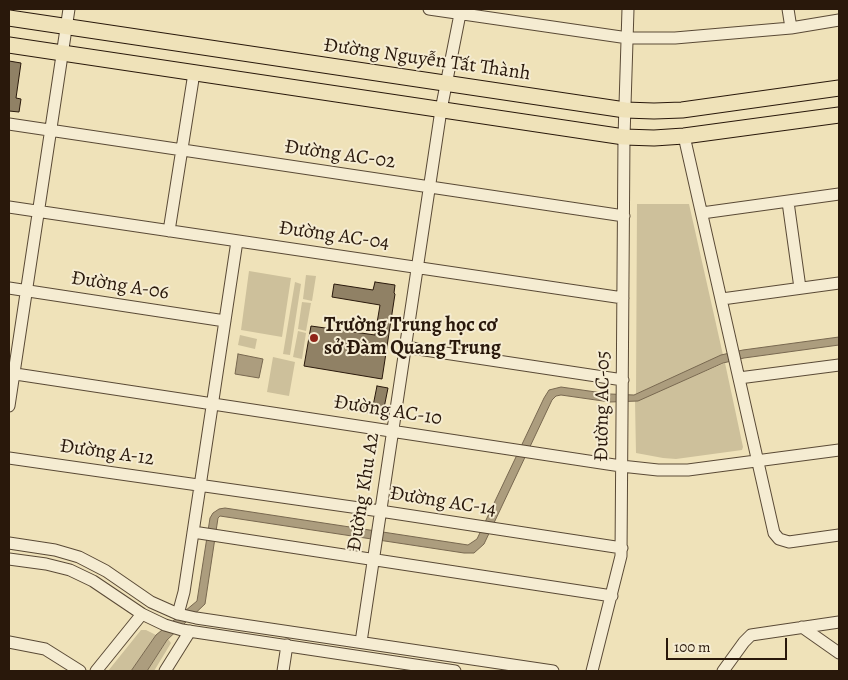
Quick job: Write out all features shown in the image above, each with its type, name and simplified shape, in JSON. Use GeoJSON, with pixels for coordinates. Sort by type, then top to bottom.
{"type":"FeatureCollection","features":[{"type":"Feature","properties":{"kind":"main road","name":"Đường Nguyễn Tất Thành"},"geometry":{"type":"LineString","coordinates":[[9,18],[625,110],[682,110],[839,88]]}},
{"type":"Feature","properties":{"kind":"main road"},"geometry":{"type":"LineString","coordinates":[[9,45],[624,137],[684,136],[839,115]]}},
{"type":"Feature","properties":{"kind":"street"},"geometry":{"type":"LineString","coordinates":[[9,406],[11,373],[26,290],[69,9]]}},
{"type":"Feature","properties":{"kind":"street"},"geometry":{"type":"LineString","coordinates":[[429,9],[460,11],[628,38],[674,38],[791,28],[839,20]]}},
{"type":"Feature","properties":{"kind":"street","name":"Đường AC-05"},"geometry":{"type":"LineString","coordinates":[[592,671],[612,596],[622,548],[624,137],[628,9]]}},
{"type":"Feature","properties":{"kind":"street"},"geometry":{"type":"LineString","coordinates":[[788,9],[791,28]]}},
{"type":"Feature","properties":{"kind":"street","name":"Đường Khu A2"},"geometry":{"type":"LineString","coordinates":[[361,642],[440,110],[460,11]]}},
{"type":"Feature","properties":{"kind":"street"},"geometry":{"type":"LineString","coordinates":[[169,231],[194,73]]}},
{"type":"Feature","properties":{"kind":"street","name":"Đường AC-02"},"geometry":{"type":"LineString","coordinates":[[9,124],[624,216]]}},
{"type":"Feature","properties":{"kind":"street"},"geometry":{"type":"LineString","coordinates":[[684,136],[773,530],[779,539],[789,542],[839,535]]}},
{"type":"Feature","properties":{"kind":"street"},"geometry":{"type":"LineString","coordinates":[[702,212],[839,194]]}},
{"type":"Feature","properties":{"kind":"street"},"geometry":{"type":"LineString","coordinates":[[788,202],[800,288]]}},
{"type":"Feature","properties":{"kind":"street","name":"Đường AC-04"},"geometry":{"type":"LineString","coordinates":[[9,207],[623,298]]}},
{"type":"Feature","properties":{"kind":"street"},"geometry":{"type":"LineString","coordinates":[[178,614],[198,533],[200,486],[237,241]]}},
{"type":"Feature","properties":{"kind":"street"},"geometry":{"type":"LineString","coordinates":[[722,299],[839,283]]}},
{"type":"Feature","properties":{"kind":"street","name":"Đường A-06"},"geometry":{"type":"LineString","coordinates":[[9,288],[225,321]]}},
{"type":"Feature","properties":{"kind":"street"},"geometry":{"type":"LineString","coordinates":[[405,347],[622,384]]}},
{"type":"Feature","properties":{"kind":"street"},"geometry":{"type":"LineString","coordinates":[[739,378],[839,365]]}},
{"type":"Feature","properties":{"kind":"street","name":"Đường AC-10"},"geometry":{"type":"LineString","coordinates":[[11,373],[621,466],[680,471],[839,450]]}},
{"type":"Feature","properties":{"kind":"street","name":"Đường A-12"},"geometry":{"type":"LineString","coordinates":[[9,458],[200,486]]}},
{"type":"Feature","properties":{"kind":"street","name":"Đường AC-14"},"geometry":{"type":"LineString","coordinates":[[200,486],[622,548]]}},
{"type":"Feature","properties":{"kind":"street"},"geometry":{"type":"LineString","coordinates":[[198,533],[612,596]]}},
{"type":"Feature","properties":{"kind":"street"},"geometry":{"type":"LineString","coordinates":[[9,543],[54,550],[80,558],[106,571],[151,602],[178,614],[553,671]]}},
{"type":"Feature","properties":{"kind":"street"},"geometry":{"type":"LineString","coordinates":[[9,559],[46,564],[70,570],[93,581],[142,614],[165,625],[186,631],[455,671]]}},
{"type":"Feature","properties":{"kind":"street"},"geometry":{"type":"LineString","coordinates":[[96,671],[142,614]]}},
{"type":"Feature","properties":{"kind":"street"},"geometry":{"type":"LineString","coordinates":[[723,671],[751,635],[839,622]]}},
{"type":"Feature","properties":{"kind":"street"},"geometry":{"type":"LineString","coordinates":[[802,627],[839,653]]}},
{"type":"Feature","properties":{"kind":"street"},"geometry":{"type":"LineString","coordinates":[[165,671],[186,631]]}},
{"type":"Feature","properties":{"kind":"street"},"geometry":{"type":"LineString","coordinates":[[9,642],[45,649],[80,671]]}},
{"type":"Feature","properties":{"kind":"street"},"geometry":{"type":"LineString","coordinates":[[284,671],[288,646]]}},
{"type":"Feature","properties":{"kind":"shaded area"},"geometry":{"type":"Polygon","coordinates":[[[637,204],[689,204],[723,355],[636,394],[637,204]]]}},
{"type":"Feature","properties":{"kind":"shaded area"},"geometry":{"type":"Polygon","coordinates":[[[249,271],[291,278],[282,337],[241,330],[249,271]]]}},
{"type":"Feature","properties":{"kind":"shaded area"},"geometry":{"type":"Polygon","coordinates":[[[306,275],[316,276],[312,301],[303,299],[306,275]]]}},
{"type":"Feature","properties":{"kind":"shaded area"},"geometry":{"type":"Polygon","coordinates":[[[295,282],[301,284],[290,355],[283,354],[295,282]]]}},
{"type":"Feature","properties":{"kind":"shaded area"},"geometry":{"type":"Polygon","coordinates":[[[302,302],[311,303],[306,331],[298,329],[302,302]]]}},
{"type":"Feature","properties":{"kind":"shaded area"},"geometry":{"type":"Polygon","coordinates":[[[298,331],[306,333],[302,359],[293,357],[298,331]]]}},
{"type":"Feature","properties":{"kind":"shaded area"},"geometry":{"type":"Polygon","coordinates":[[[240,335],[257,339],[255,349],[238,345],[240,335]]]}},
{"type":"Feature","properties":{"kind":"shaded area"},"geometry":{"type":"Polygon","coordinates":[[[839,337],[839,345],[744,358],[723,363],[638,401],[610,402],[561,395],[556,396],[552,400],[484,544],[474,553],[220,516],[218,518],[205,604],[167,640],[147,671],[131,671],[156,635],[197,601],[210,518],[219,509],[225,508],[468,545],[477,539],[549,390],[561,387],[610,394],[634,395],[721,355],[743,350],[839,337]]]}},
{"type":"Feature","properties":{"kind":"shaded area"},"geometry":{"type":"Polygon","coordinates":[[[238,354],[263,359],[259,378],[235,374],[238,354]]]}},
{"type":"Feature","properties":{"kind":"shaded area"},"geometry":{"type":"Polygon","coordinates":[[[273,357],[295,362],[289,396],[267,392],[273,357]]]}},
{"type":"Feature","properties":{"kind":"shaded area"},"geometry":{"type":"Polygon","coordinates":[[[725,363],[743,447],[742,450],[676,459],[636,453],[635,401],[725,363]]]}},
{"type":"Feature","properties":{"kind":"shaded area"},"geometry":{"type":"Polygon","coordinates":[[[141,630],[146,630],[156,635],[131,671],[108,671],[141,630]]]}},
{"type":"Feature","properties":{"kind":"shaded area"},"geometry":{"type":"Polygon","coordinates":[[[168,639],[171,643],[154,671],[147,671],[168,639]]]}},
{"type":"Feature","properties":{"kind":"building"},"geometry":{"type":"Polygon","coordinates":[[[9,61],[21,63],[16,98],[21,99],[19,112],[9,111],[9,61]]]}},
{"type":"Feature","properties":{"kind":"building"},"geometry":{"type":"Polygon","coordinates":[[[375,282],[395,285],[382,379],[304,366],[311,326],[375,335],[380,305],[332,297],[334,284],[373,290],[375,282]]]}},
{"type":"Feature","properties":{"kind":"building"},"geometry":{"type":"Polygon","coordinates":[[[377,386],[388,388],[384,408],[373,406],[377,386]]]}},
{"type":"Feature","properties":{"kind":"building"},"geometry":{"type":"Polygon","coordinates":[[[349,403],[378,408],[377,414],[348,410],[349,403]]]}},
{"type":"Feature","properties":{"kind":"place","name":"Trường Trung học cơ sở Đàm Quang Trung"},"geometry":{"type":"Point","coordinates":[314,338]}}]}
